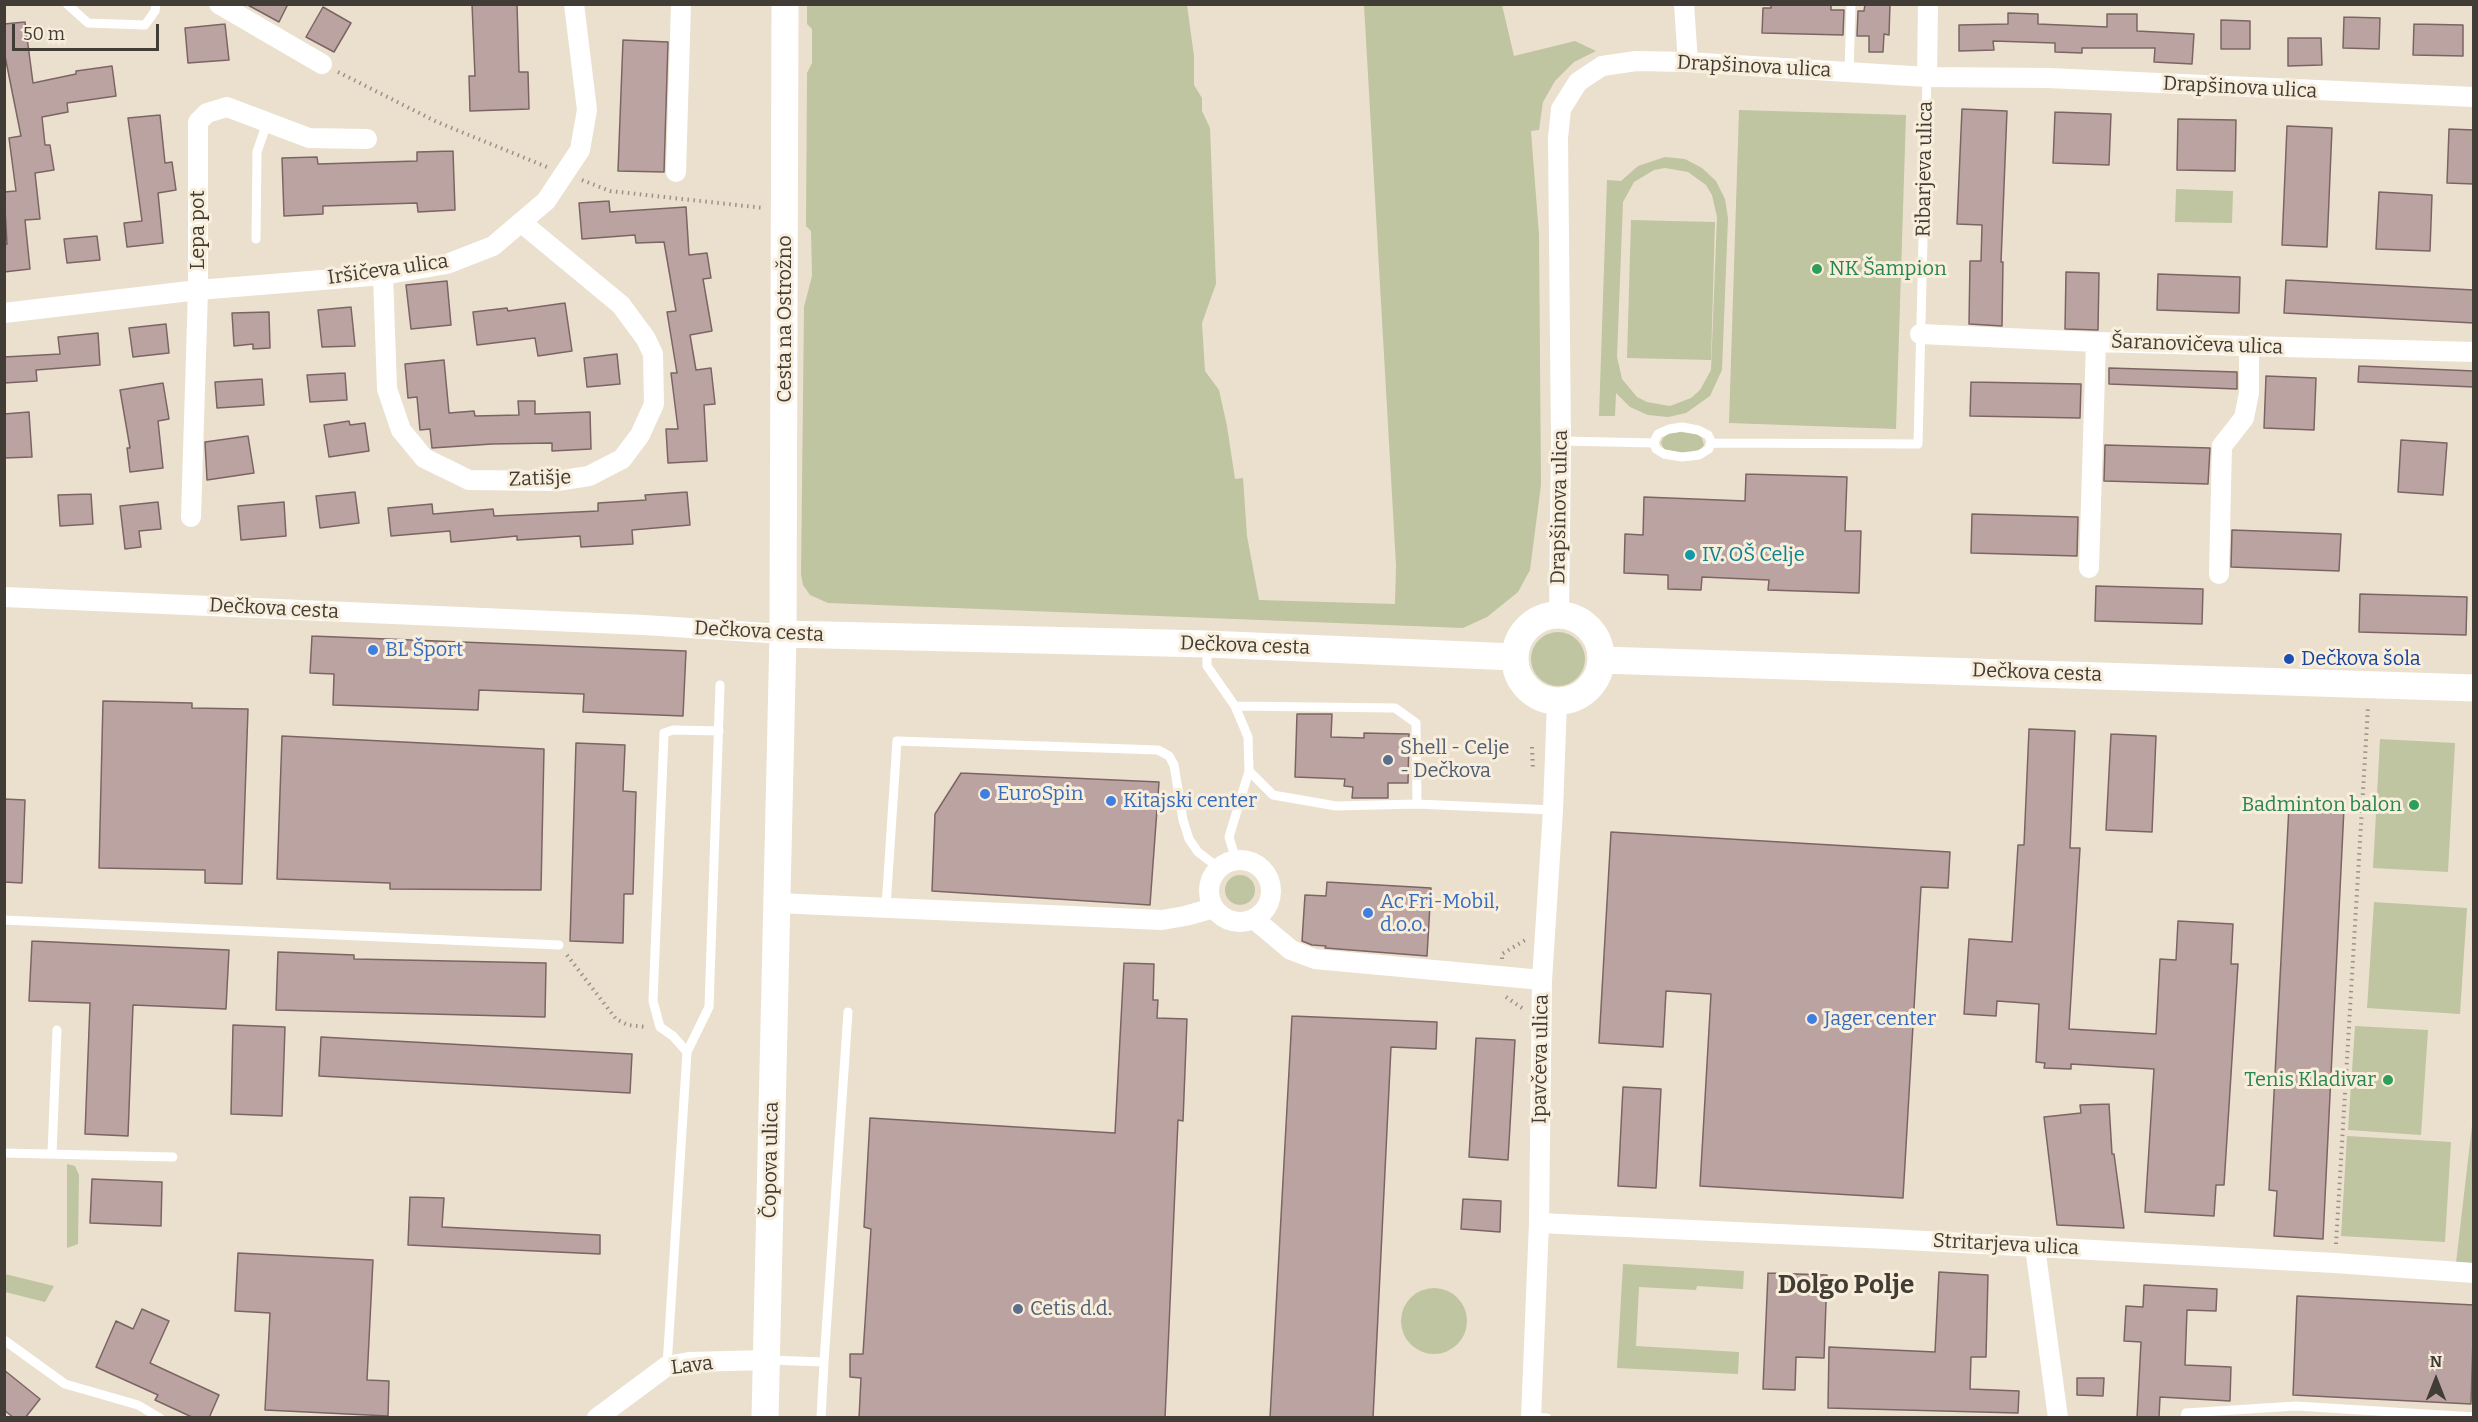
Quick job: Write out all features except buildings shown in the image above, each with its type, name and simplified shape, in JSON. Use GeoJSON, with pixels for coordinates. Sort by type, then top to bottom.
{"type":"FeatureCollection","features":[{"type":"Feature","properties":{"kind":"street"},"geometry":{"type":"LineString","coordinates":[[219,4],[322,64]]}},
{"type":"Feature","properties":{"kind":"street","name":"Iršičeva ulica"},"geometry":{"type":"LineString","coordinates":[[4,313],[198,290],[383,275],[447,264],[493,246],[522,224],[546,201],[580,150],[586,110],[574,4]]}},
{"type":"Feature","properties":{"kind":"street"},"geometry":{"type":"LineString","coordinates":[[676,172],[681,4]]}},
{"type":"Feature","properties":{"kind":"street","name":"Cesta na Ostrožno"},"geometry":{"type":"LineString","coordinates":[[777,903],[783,634],[785,4]]}},
{"type":"Feature","properties":{"kind":"street"},"geometry":{"type":"LineString","coordinates":[[1684,4],[1688,62]]}},
{"type":"Feature","properties":{"kind":"street","name":"Ribarjeva ulica"},"geometry":{"type":"LineString","coordinates":[[1927,77],[1928,4]]}},
{"type":"Feature","properties":{"kind":"street","name":"Drapšinova ulica"},"geometry":{"type":"LineString","coordinates":[[1559,616],[1561,441],[1558,138],[1561,109],[1578,82],[1602,66],[1636,61],[1688,62],[1927,77],[2048,78],[2474,97]]}},
{"type":"Feature","properties":{"kind":"street","name":"Lepa pot"},"geometry":{"type":"LineString","coordinates":[[191,517],[198,290],[198,122],[207,112],[227,107],[309,138],[367,139]]}},
{"type":"Feature","properties":{"kind":"street","name":"Zatišje"},"geometry":{"type":"LineString","coordinates":[[383,275],[387,389],[401,429],[424,458],[469,480],[557,481],[589,476],[622,459],[640,435],[654,404],[653,354],[646,339],[621,306],[522,224]]}},
{"type":"Feature","properties":{"kind":"street","name":"Šaranovičeva ulica"},"geometry":{"type":"LineString","coordinates":[[1920,334],[2096,342],[2474,352]]}},
{"type":"Feature","properties":{"kind":"street"},"geometry":{"type":"LineString","coordinates":[[2089,568],[2096,342]]}},
{"type":"Feature","properties":{"kind":"street"},"geometry":{"type":"LineString","coordinates":[[2219,574],[2222,446],[2244,418],[2249,393],[2250,346]]}},
{"type":"Feature","properties":{"kind":"street","name":"Dečkova cesta"},"geometry":{"type":"LineString","coordinates":[[4,597],[644,625],[783,634],[1208,644],[1515,657]]}},
{"type":"Feature","properties":{"kind":"street"},"geometry":{"type":"LineString","coordinates":[[1559,616],[1572,618],[1584,624],[1593,634],[1599,646],[1601,660],[1598,673],[1587,689],[1570,699],[1557,701],[1544,699],[1532,693],[1520,677],[1515,657],[1517,644],[1533,623],[1559,616]]}},
{"type":"Feature","properties":{"kind":"street","name":"Dečkova cesta"},"geometry":{"type":"LineString","coordinates":[[1601,660],[2474,688]]}},
{"type":"Feature","properties":{"kind":"street","name":"Ipavčeva ulica"},"geometry":{"type":"LineString","coordinates":[[1531,1417],[1539,1223],[1542,980],[1553,810],[1557,701]]}},
{"type":"Feature","properties":{"kind":"street"},"geometry":{"type":"LineString","coordinates":[[1245,860],[1261,867],[1270,882],[1272,891],[1267,908],[1254,919],[1236,922],[1220,915],[1214,908],[1209,891],[1214,875],[1228,864],[1245,860]]}},
{"type":"Feature","properties":{"kind":"street"},"geometry":{"type":"LineString","coordinates":[[777,903],[1162,920],[1214,908]]}},
{"type":"Feature","properties":{"kind":"street","name":"Čopova ulica"},"geometry":{"type":"LineString","coordinates":[[765,1418],[777,903]]}},
{"type":"Feature","properties":{"kind":"street"},"geometry":{"type":"LineString","coordinates":[[1254,919],[1291,950],[1315,959],[1542,980]]}},
{"type":"Feature","properties":{"kind":"street","name":"Stritarjeva ulica"},"geometry":{"type":"LineString","coordinates":[[1539,1223],[2035,1246],[2474,1273]]}},
{"type":"Feature","properties":{"kind":"street"},"geometry":{"type":"LineString","coordinates":[[2035,1246],[2058,1418]]}},
{"type":"Feature","properties":{"kind":"street","name":"Lava"},"geometry":{"type":"LineString","coordinates":[[597,1418],[667,1366],[688,1362],[767,1360]]}},
{"type":"Feature","properties":{"kind":"lane"},"geometry":{"type":"LineString","coordinates":[[67,4],[87,23],[145,25],[155,11],[156,4]]}},
{"type":"Feature","properties":{"kind":"lane"},"geometry":{"type":"LineString","coordinates":[[1849,72],[1851,4]]}},
{"type":"Feature","properties":{"kind":"lane","name":"Ribarjeva ulica"},"geometry":{"type":"LineString","coordinates":[[1712,443],[1918,444],[1927,77]]}},
{"type":"Feature","properties":{"kind":"lane"},"geometry":{"type":"LineString","coordinates":[[256,239],[257,152],[267,123]]}},
{"type":"Feature","properties":{"kind":"lane"},"geometry":{"type":"LineString","coordinates":[[1682,427],[1704,432],[1712,443],[1704,453],[1682,457],[1661,453],[1654,443],[1656,436],[1662,431],[1682,427]]}},
{"type":"Feature","properties":{"kind":"lane"},"geometry":{"type":"LineString","coordinates":[[1561,441],[1654,443]]}},
{"type":"Feature","properties":{"kind":"lane"},"geometry":{"type":"LineString","coordinates":[[886,907],[897,741],[1158,750],[1169,756],[1174,765],[1183,820],[1190,839],[1198,852],[1228,864],[1229,837],[1249,771],[1248,737],[1234,706],[1207,666],[1208,644]]}},
{"type":"Feature","properties":{"kind":"lane"},"geometry":{"type":"LineString","coordinates":[[667,1366],[687,1052],[709,1007],[720,686]]}},
{"type":"Feature","properties":{"kind":"lane"},"geometry":{"type":"LineString","coordinates":[[1234,706],[1395,708],[1416,723],[1417,804]]}},
{"type":"Feature","properties":{"kind":"lane"},"geometry":{"type":"LineString","coordinates":[[687,1052],[673,1036],[660,1027],[653,1001],[664,733],[673,730],[719,731]]}},
{"type":"Feature","properties":{"kind":"lane"},"geometry":{"type":"LineString","coordinates":[[1249,771],[1273,795],[1336,806],[1417,804],[1553,810]]}},
{"type":"Feature","properties":{"kind":"lane"},"geometry":{"type":"LineString","coordinates":[[4,920],[560,945]]}},
{"type":"Feature","properties":{"kind":"lane"},"geometry":{"type":"LineString","coordinates":[[821,1418],[848,1012]]}},
{"type":"Feature","properties":{"kind":"lane"},"geometry":{"type":"LineString","coordinates":[[52,1154],[57,1030]]}},
{"type":"Feature","properties":{"kind":"lane"},"geometry":{"type":"LineString","coordinates":[[4,1153],[173,1157]]}},
{"type":"Feature","properties":{"kind":"lane"},"geometry":{"type":"LineString","coordinates":[[4,1340],[64,1384],[138,1405],[160,1418]]}},
{"type":"Feature","properties":{"kind":"lane"},"geometry":{"type":"LineString","coordinates":[[767,1360],[824,1362]]}},
{"type":"Feature","properties":{"kind":"lane"},"geometry":{"type":"LineString","coordinates":[[2185,1418],[2186,1413],[2296,1406],[2474,1417]]}},
{"type":"Feature","properties":{"kind":"lane"},"geometry":{"type":"LineString","coordinates":[[1531,1417],[1547,1418]]}},
{"type":"Feature","properties":{"kind":"path"},"geometry":{"type":"LineString","coordinates":[[322,64],[437,122],[610,191],[786,211]]}},
{"type":"Feature","properties":{"kind":"path"},"geometry":{"type":"LineString","coordinates":[[2335,1263],[2369,684]]}},
{"type":"Feature","properties":{"kind":"path"},"geometry":{"type":"LineString","coordinates":[[560,945],[616,1019],[628,1025],[660,1027]]}},
{"type":"Feature","properties":{"kind":"green space"},"geometry":{"type":"Polygon","coordinates":[[[807,5],[1187,5],[1194,56],[1194,85],[1202,98],[1202,111],[1210,128],[1216,284],[1202,323],[1205,371],[1219,390],[1235,479],[1243,478],[1247,536],[1259,600],[1395,604],[1396,565],[1364,5],[1502,5],[1514,56],[1575,41],[1596,51],[1574,62],[1555,81],[1543,102],[1539,130],[1531,131],[1539,235],[1541,485],[1530,570],[1518,592],[1487,617],[1463,628],[828,603],[810,595],[803,585],[801,575],[804,307],[812,276],[811,231],[806,226],[807,73],[812,63],[812,29],[807,24],[807,5]]]}},
{"type":"Feature","properties":{"kind":"green space","name":"NK Šampion"},"geometry":{"type":"Polygon","coordinates":[[[1739,110],[1906,115],[1896,429],[1729,423],[1739,110]]]}},
{"type":"Feature","properties":{"kind":"green space"},"geometry":{"type":"Polygon","coordinates":[[[1665,157],[1685,159],[1702,168],[1716,181],[1725,199],[1728,218],[1722,370],[1710,396],[1686,413],[1668,417],[1648,415],[1630,407],[1616,393],[1615,416],[1599,416],[1607,180],[1621,181],[1638,166],[1665,157]],[[1665,168],[1654,170],[1634,182],[1623,202],[1617,357],[1622,379],[1637,397],[1647,402],[1670,406],[1691,398],[1700,390],[1711,370],[1717,217],[1712,195],[1706,185],[1688,172],[1665,168]]]}},
{"type":"Feature","properties":{"kind":"green space"},"geometry":{"type":"Polygon","coordinates":[[[2176,189],[2233,191],[2232,223],[2175,222],[2176,189]]]}},
{"type":"Feature","properties":{"kind":"green space"},"geometry":{"type":"Polygon","coordinates":[[[1631,220],[1715,222],[1711,360],[1627,358],[1631,220]]]}},
{"type":"Feature","properties":{"kind":"green space"},"geometry":{"type":"Polygon","coordinates":[[[1680,432],[1697,434],[1702,438],[1704,445],[1701,449],[1684,454],[1664,449],[1661,443],[1663,438],[1668,434],[1680,432]]]}},
{"type":"Feature","properties":{"kind":"green space"},"geometry":{"type":"Polygon","coordinates":[[[1558,632],[1568,634],[1577,640],[1583,649],[1585,659],[1583,669],[1577,678],[1568,684],[1558,686],[1548,684],[1539,678],[1533,669],[1531,659],[1533,649],[1539,640],[1548,634],[1558,632]]]}},
{"type":"Feature","properties":{"kind":"green space","name":"Badminton balon"},"geometry":{"type":"Polygon","coordinates":[[[2380,739],[2455,743],[2448,872],[2373,868],[2380,739]]]}},
{"type":"Feature","properties":{"kind":"green space"},"geometry":{"type":"Polygon","coordinates":[[[1240,875],[1251,879],[1255,890],[1251,901],[1240,905],[1229,901],[1225,890],[1229,879],[1240,875]]]}},
{"type":"Feature","properties":{"kind":"green space"},"geometry":{"type":"Polygon","coordinates":[[[2374,902],[2467,908],[2460,1014],[2367,1008],[2374,902]]]}},
{"type":"Feature","properties":{"kind":"green space","name":"Tenis Kladivar"},"geometry":{"type":"Polygon","coordinates":[[[2355,1026],[2428,1030],[2421,1135],[2348,1130],[2355,1026]]]}},
{"type":"Feature","properties":{"kind":"green space"},"geometry":{"type":"Polygon","coordinates":[[[2473,1117],[2473,1264],[2456,1263],[2473,1117]]]}},
{"type":"Feature","properties":{"kind":"green space"},"geometry":{"type":"Polygon","coordinates":[[[2347,1136],[2451,1142],[2445,1242],[2341,1236],[2347,1136]]]}},
{"type":"Feature","properties":{"kind":"green space"},"geometry":{"type":"Polygon","coordinates":[[[67,1164],[75,1166],[79,1175],[78,1244],[67,1248],[67,1164]]]}},
{"type":"Feature","properties":{"kind":"green space"},"geometry":{"type":"Polygon","coordinates":[[[1623,1264],[1744,1271],[1743,1289],[1697,1286],[1696,1290],[1639,1287],[1636,1346],[1739,1352],[1738,1374],[1617,1368],[1623,1264]]]}},
{"type":"Feature","properties":{"kind":"green space"},"geometry":{"type":"Polygon","coordinates":[[[4,1274],[54,1286],[45,1302],[5,1292],[4,1274]]]}},
{"type":"Feature","properties":{"kind":"green space"},"geometry":{"type":"Polygon","coordinates":[[[1427,1288],[1441,1288],[1453,1293],[1462,1302],[1467,1321],[1465,1334],[1458,1345],[1441,1354],[1427,1354],[1415,1349],[1406,1340],[1401,1328],[1401,1314],[1406,1302],[1415,1293],[1427,1288]]]}},
{"type":"Feature","properties":{"kind":"place","name":"NK Šampion"},"geometry":{"type":"Point","coordinates":[1817,269]}},
{"type":"Feature","properties":{"kind":"place","name":"IV. OŠ Celje"},"geometry":{"type":"Point","coordinates":[1690,555]}},
{"type":"Feature","properties":{"kind":"place","name":"BL Šport"},"geometry":{"type":"Point","coordinates":[373,650]}},
{"type":"Feature","properties":{"kind":"place","name":"Dečkova šola"},"geometry":{"type":"Point","coordinates":[2289,659]}},
{"type":"Feature","properties":{"kind":"place","name":"Shell - Celje - Dečkova"},"geometry":{"type":"Point","coordinates":[1388,760]}},
{"type":"Feature","properties":{"kind":"place","name":"EuroSpin"},"geometry":{"type":"Point","coordinates":[985,794]}},
{"type":"Feature","properties":{"kind":"place","name":"Kitajski center"},"geometry":{"type":"Point","coordinates":[1111,801]}},
{"type":"Feature","properties":{"kind":"place","name":"Badminton balon"},"geometry":{"type":"Point","coordinates":[2414,805]}},
{"type":"Feature","properties":{"kind":"place","name":"Ac Fri-Mobil, d.o.o."},"geometry":{"type":"Point","coordinates":[1368,913]}},
{"type":"Feature","properties":{"kind":"place","name":"Jager center"},"geometry":{"type":"Point","coordinates":[1812,1019]}},
{"type":"Feature","properties":{"kind":"place","name":"Tenis Kladivar"},"geometry":{"type":"Point","coordinates":[2388,1080]}},
{"type":"Feature","properties":{"kind":"place","name":"Cetis d.d."},"geometry":{"type":"Point","coordinates":[1018,1309]}},
{"type":"Feature","properties":{"kind":"district","name":"Dolgo Polje"},"geometry":{"type":"Point","coordinates":[1846,1286]}}]}
